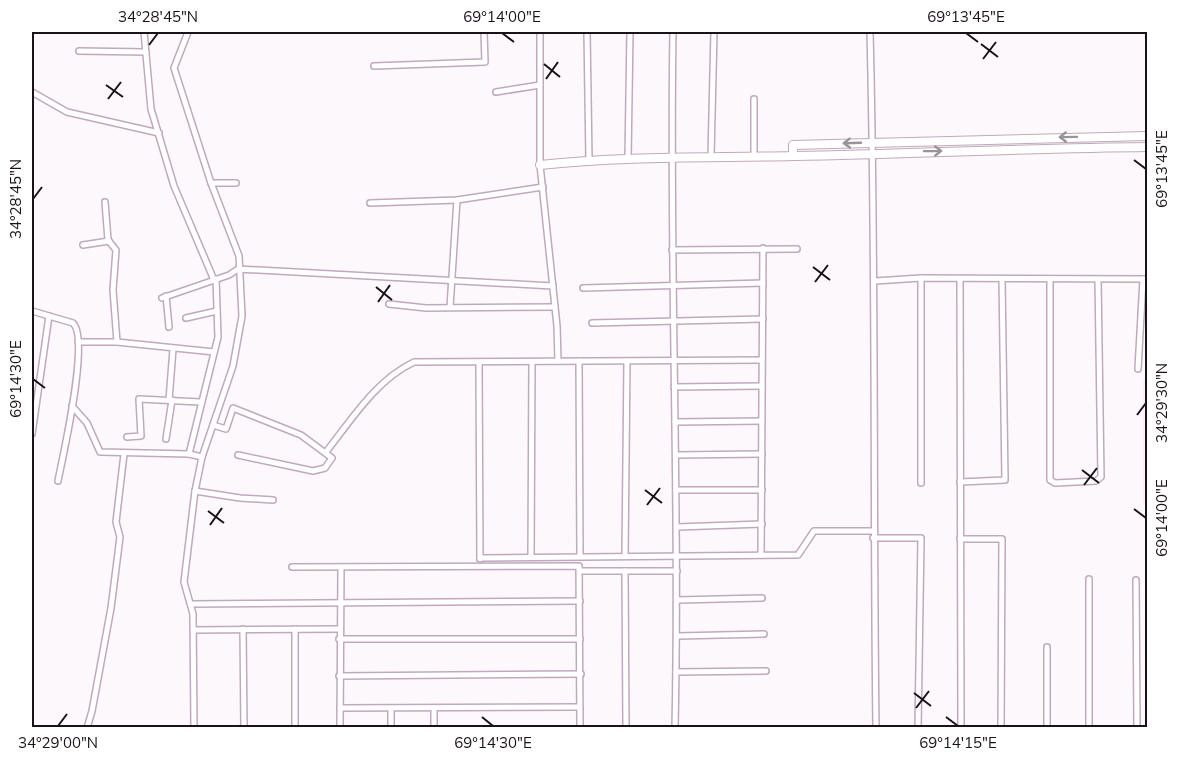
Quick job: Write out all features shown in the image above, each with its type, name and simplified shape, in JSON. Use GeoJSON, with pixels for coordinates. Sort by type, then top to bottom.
{"type":"FeatureCollection","features":[{"type":"Feature","properties":{"kind":"main road"},"geometry":{"type":"LineString","coordinates":[[1094,136],[1094,148]]}},
{"type":"Feature","properties":{"kind":"main road"},"geometry":{"type":"LineString","coordinates":[[1107,136],[1107,148]]}},
{"type":"Feature","properties":{"kind":"main road"},"geometry":{"type":"LineString","coordinates":[[793,156],[793,145],[1148,136]]}},
{"type":"Feature","properties":{"kind":"main road"},"geometry":{"type":"LineString","coordinates":[[540,165],[589,160],[711,156],[1148,147]]}},
{"type":"Feature","properties":{"kind":"street"},"geometry":{"type":"LineString","coordinates":[[144,32],[148,89],[159,134],[174,186],[215,280],[218,337],[200,402],[189,454]]}},
{"type":"Feature","properties":{"kind":"street"},"geometry":{"type":"LineString","coordinates":[[188,32],[174,68],[211,183],[239,256],[242,316],[239,343],[202,457],[195,491],[184,582],[191,604],[193,630],[194,728]]}},
{"type":"Feature","properties":{"kind":"street"},"geometry":{"type":"LineString","coordinates":[[374,66],[485,62],[484,32]]}},
{"type":"Feature","properties":{"kind":"street"},"geometry":{"type":"LineString","coordinates":[[540,32],[540,165],[555,306],[558,361]]}},
{"type":"Feature","properties":{"kind":"street"},"geometry":{"type":"LineString","coordinates":[[587,32],[589,160]]}},
{"type":"Feature","properties":{"kind":"street"},"geometry":{"type":"LineString","coordinates":[[628,159],[630,32]]}},
{"type":"Feature","properties":{"kind":"street"},"geometry":{"type":"LineString","coordinates":[[673,32],[671,158],[678,636],[675,728]]}},
{"type":"Feature","properties":{"kind":"street"},"geometry":{"type":"LineString","coordinates":[[711,156],[714,32]]}},
{"type":"Feature","properties":{"kind":"street"},"geometry":{"type":"LineString","coordinates":[[870,32],[874,153],[873,535],[876,728]]}},
{"type":"Feature","properties":{"kind":"street"},"geometry":{"type":"LineString","coordinates":[[80,51],[146,52]]}},
{"type":"Feature","properties":{"kind":"street"},"geometry":{"type":"LineString","coordinates":[[496,92],[540,86]]}},
{"type":"Feature","properties":{"kind":"street"},"geometry":{"type":"LineString","coordinates":[[32,93],[68,112],[159,134]]}},
{"type":"Feature","properties":{"kind":"street"},"geometry":{"type":"LineString","coordinates":[[754,99],[754,156]]}},
{"type":"Feature","properties":{"kind":"street"},"geometry":{"type":"LineString","coordinates":[[211,183],[236,183]]}},
{"type":"Feature","properties":{"kind":"street"},"geometry":{"type":"LineString","coordinates":[[370,203],[457,200],[543,188]]}},
{"type":"Feature","properties":{"kind":"street"},"geometry":{"type":"LineString","coordinates":[[450,308],[457,200]]}},
{"type":"Feature","properties":{"kind":"street"},"geometry":{"type":"LineString","coordinates":[[105,202],[109,241],[117,253],[113,290],[117,342]]}},
{"type":"Feature","properties":{"kind":"street"},"geometry":{"type":"LineString","coordinates":[[83,245],[109,241]]}},
{"type":"Feature","properties":{"kind":"street"},"geometry":{"type":"LineString","coordinates":[[761,555],[763,249]]}},
{"type":"Feature","properties":{"kind":"street"},"geometry":{"type":"LineString","coordinates":[[672,250],[797,249]]}},
{"type":"Feature","properties":{"kind":"street"},"geometry":{"type":"LineString","coordinates":[[169,327],[164,297],[215,280],[238,269],[553,286]]}},
{"type":"Feature","properties":{"kind":"street"},"geometry":{"type":"LineString","coordinates":[[875,281],[921,278],[960,280],[1145,279],[1138,369]]}},
{"type":"Feature","properties":{"kind":"street"},"geometry":{"type":"LineString","coordinates":[[921,278],[921,483]]}},
{"type":"Feature","properties":{"kind":"street"},"geometry":{"type":"LineString","coordinates":[[1050,279],[1050,480],[1055,483],[1096,481],[1101,477],[1098,280]]}},
{"type":"Feature","properties":{"kind":"street"},"geometry":{"type":"LineString","coordinates":[[960,280],[961,728]]}},
{"type":"Feature","properties":{"kind":"street"},"geometry":{"type":"LineString","coordinates":[[960,482],[1005,480],[1002,280]]}},
{"type":"Feature","properties":{"kind":"street"},"geometry":{"type":"LineString","coordinates":[[583,288],[763,283]]}},
{"type":"Feature","properties":{"kind":"street"},"geometry":{"type":"LineString","coordinates":[[389,304],[450,308],[555,306]]}},
{"type":"Feature","properties":{"kind":"street"},"geometry":{"type":"LineString","coordinates":[[32,311],[73,323],[77,327],[78,369],[57,481]]}},
{"type":"Feature","properties":{"kind":"street"},"geometry":{"type":"LineString","coordinates":[[186,318],[218,311]]}},
{"type":"Feature","properties":{"kind":"street"},"geometry":{"type":"LineString","coordinates":[[32,434],[49,316]]}},
{"type":"Feature","properties":{"kind":"street"},"geometry":{"type":"LineString","coordinates":[[592,323],[763,319]]}},
{"type":"Feature","properties":{"kind":"street"},"geometry":{"type":"LineString","coordinates":[[78,342],[117,342],[214,352]]}},
{"type":"Feature","properties":{"kind":"street"},"geometry":{"type":"LineString","coordinates":[[166,439],[173,349]]}},
{"type":"Feature","properties":{"kind":"street"},"geometry":{"type":"LineString","coordinates":[[326,452],[368,399],[394,372],[414,362],[762,360]]}},
{"type":"Feature","properties":{"kind":"street"},"geometry":{"type":"LineString","coordinates":[[579,361],[580,556]]}},
{"type":"Feature","properties":{"kind":"street"},"geometry":{"type":"LineString","coordinates":[[626,556],[627,361]]}},
{"type":"Feature","properties":{"kind":"street"},"geometry":{"type":"LineString","coordinates":[[531,557],[532,362]]}},
{"type":"Feature","properties":{"kind":"street"},"geometry":{"type":"LineString","coordinates":[[479,363],[480,567]]}},
{"type":"Feature","properties":{"kind":"street"},"geometry":{"type":"LineString","coordinates":[[674,387],[762,386]]}},
{"type":"Feature","properties":{"kind":"street"},"geometry":{"type":"LineString","coordinates":[[127,437],[142,435],[140,399],[200,402]]}},
{"type":"Feature","properties":{"kind":"street"},"geometry":{"type":"LineString","coordinates":[[72,406],[87,423],[100,452],[189,454],[202,457]]}},
{"type":"Feature","properties":{"kind":"street"},"geometry":{"type":"LineString","coordinates":[[213,425],[226,429],[233,408],[257,416],[272,425],[291,430],[332,458],[330,463],[320,471],[313,471],[238,455]]}},
{"type":"Feature","properties":{"kind":"street"},"geometry":{"type":"LineString","coordinates":[[675,422],[762,422]]}},
{"type":"Feature","properties":{"kind":"street"},"geometry":{"type":"LineString","coordinates":[[87,728],[111,608],[120,537],[116,522],[124,454]]}},
{"type":"Feature","properties":{"kind":"street"},"geometry":{"type":"LineString","coordinates":[[676,455],[762,454]]}},
{"type":"Feature","properties":{"kind":"street"},"geometry":{"type":"LineString","coordinates":[[676,490],[762,489]]}},
{"type":"Feature","properties":{"kind":"street"},"geometry":{"type":"LineString","coordinates":[[195,491],[273,500]]}},
{"type":"Feature","properties":{"kind":"street"},"geometry":{"type":"LineString","coordinates":[[677,527],[762,524]]}},
{"type":"Feature","properties":{"kind":"street"},"geometry":{"type":"LineString","coordinates":[[480,558],[798,555],[814,531],[921,538],[918,728]]}},
{"type":"Feature","properties":{"kind":"street"},"geometry":{"type":"LineString","coordinates":[[960,539],[1002,539],[1001,728]]}},
{"type":"Feature","properties":{"kind":"street"},"geometry":{"type":"LineString","coordinates":[[291,567],[578,566],[580,572],[580,728]]}},
{"type":"Feature","properties":{"kind":"street"},"geometry":{"type":"LineString","coordinates":[[340,728],[341,568]]}},
{"type":"Feature","properties":{"kind":"street"},"geometry":{"type":"LineString","coordinates":[[625,571],[626,728]]}},
{"type":"Feature","properties":{"kind":"street"},"geometry":{"type":"LineString","coordinates":[[580,572],[677,571]]}},
{"type":"Feature","properties":{"kind":"street"},"geometry":{"type":"LineString","coordinates":[[1089,579],[1089,728]]}},
{"type":"Feature","properties":{"kind":"street"},"geometry":{"type":"LineString","coordinates":[[1136,580],[1137,728]]}},
{"type":"Feature","properties":{"kind":"street"},"geometry":{"type":"LineString","coordinates":[[677,600],[762,598]]}},
{"type":"Feature","properties":{"kind":"street"},"geometry":{"type":"LineString","coordinates":[[191,604],[580,601]]}},
{"type":"Feature","properties":{"kind":"street"},"geometry":{"type":"LineString","coordinates":[[243,629],[244,728]]}},
{"type":"Feature","properties":{"kind":"street"},"geometry":{"type":"LineString","coordinates":[[295,629],[295,728]]}},
{"type":"Feature","properties":{"kind":"street"},"geometry":{"type":"LineString","coordinates":[[193,630],[340,629]]}},
{"type":"Feature","properties":{"kind":"street"},"geometry":{"type":"LineString","coordinates":[[678,636],[765,634]]}},
{"type":"Feature","properties":{"kind":"street"},"geometry":{"type":"LineString","coordinates":[[339,639],[580,639]]}},
{"type":"Feature","properties":{"kind":"street"},"geometry":{"type":"LineString","coordinates":[[1047,647],[1047,728]]}},
{"type":"Feature","properties":{"kind":"street"},"geometry":{"type":"LineString","coordinates":[[676,672],[766,671]]}},
{"type":"Feature","properties":{"kind":"street"},"geometry":{"type":"LineString","coordinates":[[339,676],[581,674]]}},
{"type":"Feature","properties":{"kind":"street"},"geometry":{"type":"LineString","coordinates":[[340,708],[391,710],[580,707]]}},
{"type":"Feature","properties":{"kind":"street"},"geometry":{"type":"LineString","coordinates":[[434,708],[434,728]]}},
{"type":"Feature","properties":{"kind":"street"},"geometry":{"type":"LineString","coordinates":[[391,710],[391,728]]}},
{"type":"Feature","properties":{"kind":"shaded area"},"geometry":{"type":"Polygon","coordinates":[[[1143,380],[1148,380],[1147,504],[1143,504],[1143,380]]]}}]}
